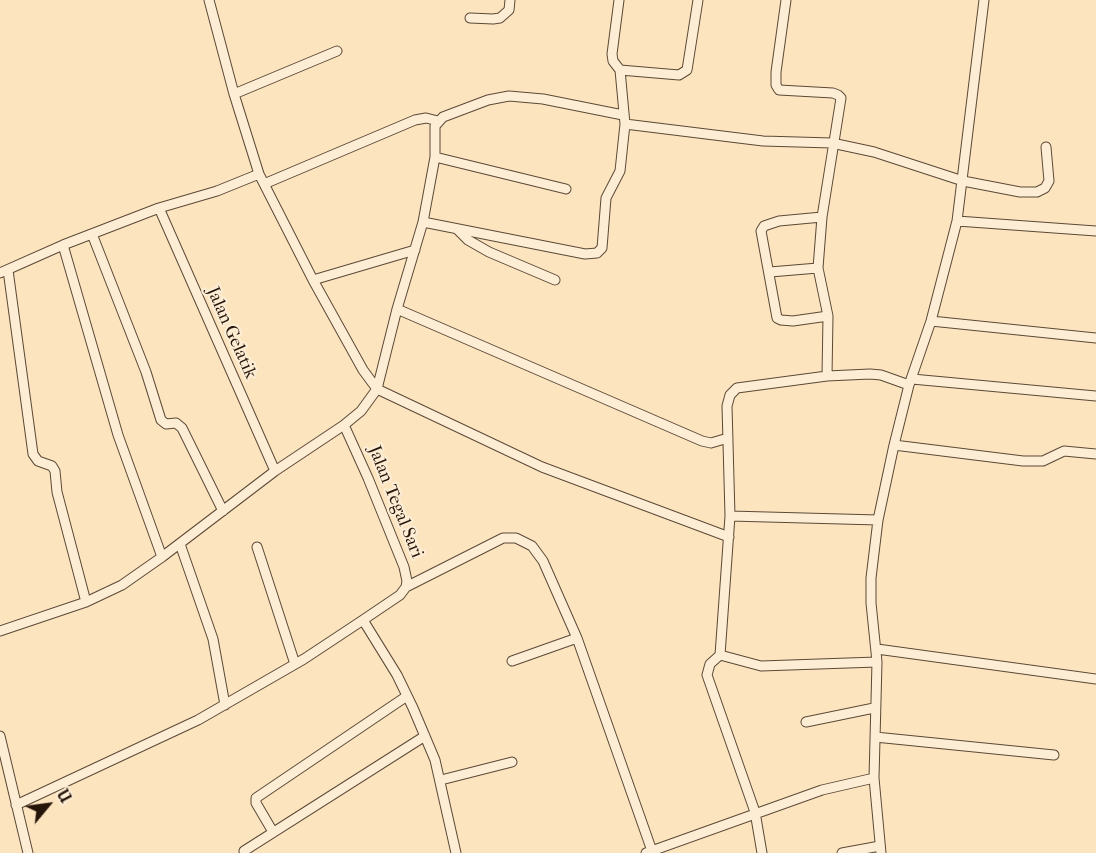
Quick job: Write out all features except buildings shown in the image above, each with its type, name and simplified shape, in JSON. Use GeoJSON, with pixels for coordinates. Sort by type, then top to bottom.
{"type":"FeatureCollection","features":[{"type":"Feature","properties":{"kind":"street"},"geometry":{"type":"LineString","coordinates":[[208,0],[259,174],[313,280],[363,370],[377,389],[542,466],[729,537]]}},
{"type":"Feature","properties":{"kind":"street"},"geometry":{"type":"LineString","coordinates":[[470,18],[500,18],[509,10],[510,0]]}},
{"type":"Feature","properties":{"kind":"street"},"geometry":{"type":"LineString","coordinates":[[423,222],[585,254],[597,253],[602,248],[607,194],[620,171],[624,119],[620,70],[613,61],[612,54],[619,0]]}},
{"type":"Feature","properties":{"kind":"street"},"geometry":{"type":"LineString","coordinates":[[620,70],[679,75],[687,70],[698,0]]}},
{"type":"Feature","properties":{"kind":"street"},"geometry":{"type":"LineString","coordinates":[[786,0],[776,85],[779,90],[838,95],[841,102],[832,143],[818,268],[828,316],[827,376]]}},
{"type":"Feature","properties":{"kind":"street"},"geometry":{"type":"LineString","coordinates":[[842,853],[880,850],[874,778],[877,649],[870,592],[878,520],[894,445],[931,321],[957,221],[984,0]]}},
{"type":"Feature","properties":{"kind":"street"},"geometry":{"type":"LineString","coordinates":[[234,94],[337,51]]}},
{"type":"Feature","properties":{"kind":"street"},"geometry":{"type":"LineString","coordinates":[[0,632],[87,602],[122,585],[275,471],[361,411],[377,389],[397,309],[416,250],[435,158],[435,126],[443,117],[488,100],[509,96],[543,99],[624,119],[754,141],[832,143],[874,152],[963,181],[1020,192],[1037,192],[1045,188],[1049,181],[1046,147]]}},
{"type":"Feature","properties":{"kind":"street"},"geometry":{"type":"LineString","coordinates":[[264,184],[415,120],[426,118],[438,121]]}},
{"type":"Feature","properties":{"kind":"street"},"geometry":{"type":"LineString","coordinates":[[435,158],[566,189]]}},
{"type":"Feature","properties":{"kind":"street"},"geometry":{"type":"LineString","coordinates":[[87,602],[57,492],[55,471],[52,466],[38,461],[33,454],[4,272],[159,208],[217,191],[259,174]]}},
{"type":"Feature","properties":{"kind":"street","name":"Jalan Gelatik"},"geometry":{"type":"LineString","coordinates":[[159,208],[275,471]]}},
{"type":"Feature","properties":{"kind":"street"},"geometry":{"type":"LineString","coordinates":[[822,217],[779,221],[764,226],[762,231],[777,318],[793,321],[828,316]]}},
{"type":"Feature","properties":{"kind":"street"},"geometry":{"type":"LineString","coordinates":[[957,221],[1096,231]]}},
{"type":"Feature","properties":{"kind":"street"},"geometry":{"type":"LineString","coordinates":[[457,229],[468,240],[489,252],[555,280]]}},
{"type":"Feature","properties":{"kind":"street"},"geometry":{"type":"LineString","coordinates":[[92,234],[146,372],[161,420],[166,424],[176,423],[182,428],[223,511]]}},
{"type":"Feature","properties":{"kind":"street"},"geometry":{"type":"LineString","coordinates":[[63,246],[118,435],[162,557]]}},
{"type":"Feature","properties":{"kind":"street"},"geometry":{"type":"LineString","coordinates":[[313,280],[416,250]]}},
{"type":"Feature","properties":{"kind":"street"},"geometry":{"type":"LineString","coordinates":[[770,272],[818,268]]}},
{"type":"Feature","properties":{"kind":"street"},"geometry":{"type":"LineString","coordinates":[[397,309],[702,441],[711,443],[728,438]]}},
{"type":"Feature","properties":{"kind":"street"},"geometry":{"type":"LineString","coordinates":[[931,321],[1096,338]]}},
{"type":"Feature","properties":{"kind":"street"},"geometry":{"type":"LineString","coordinates":[[762,853],[755,812],[707,675],[710,664],[720,655],[729,537],[728,399],[737,388],[860,374],[881,375],[911,382],[1096,396]]}},
{"type":"Feature","properties":{"kind":"street","name":"Jalan Tegal Sari"},"geometry":{"type":"LineString","coordinates":[[16,805],[182,728],[225,705],[394,601],[406,587],[404,567],[344,425]]}},
{"type":"Feature","properties":{"kind":"street"},"geometry":{"type":"LineString","coordinates":[[894,445],[1023,461],[1043,461],[1064,451],[1096,454]]}},
{"type":"Feature","properties":{"kind":"street"},"geometry":{"type":"LineString","coordinates":[[730,516],[878,520]]}},
{"type":"Feature","properties":{"kind":"street"},"geometry":{"type":"LineString","coordinates":[[406,587],[494,542],[509,537],[523,540],[532,546],[543,561],[577,638],[649,852],[755,812],[832,787],[874,778]]}},
{"type":"Feature","properties":{"kind":"street"},"geometry":{"type":"LineString","coordinates":[[180,544],[213,639],[225,705]]}},
{"type":"Feature","properties":{"kind":"street"},"geometry":{"type":"LineString","coordinates":[[257,547],[295,664]]}},
{"type":"Feature","properties":{"kind":"street"},"geometry":{"type":"LineString","coordinates":[[363,620],[407,696],[425,736],[441,780],[456,853]]}},
{"type":"Feature","properties":{"kind":"street"},"geometry":{"type":"LineString","coordinates":[[512,661],[577,638]]}},
{"type":"Feature","properties":{"kind":"street"},"geometry":{"type":"LineString","coordinates":[[877,649],[1096,679]]}},
{"type":"Feature","properties":{"kind":"street"},"geometry":{"type":"LineString","coordinates":[[720,655],[761,666],[877,662]]}},
{"type":"Feature","properties":{"kind":"street"},"geometry":{"type":"LineString","coordinates":[[273,832],[256,803],[256,798],[407,696]]}},
{"type":"Feature","properties":{"kind":"street"},"geometry":{"type":"LineString","coordinates":[[806,722],[874,708]]}},
{"type":"Feature","properties":{"kind":"street"},"geometry":{"type":"LineString","coordinates":[[0,735],[28,853]]}},
{"type":"Feature","properties":{"kind":"street"},"geometry":{"type":"LineString","coordinates":[[243,851],[425,736]]}},
{"type":"Feature","properties":{"kind":"street"},"geometry":{"type":"LineString","coordinates":[[875,737],[1054,755]]}},
{"type":"Feature","properties":{"kind":"street"},"geometry":{"type":"LineString","coordinates":[[441,780],[512,762]]}}]}
